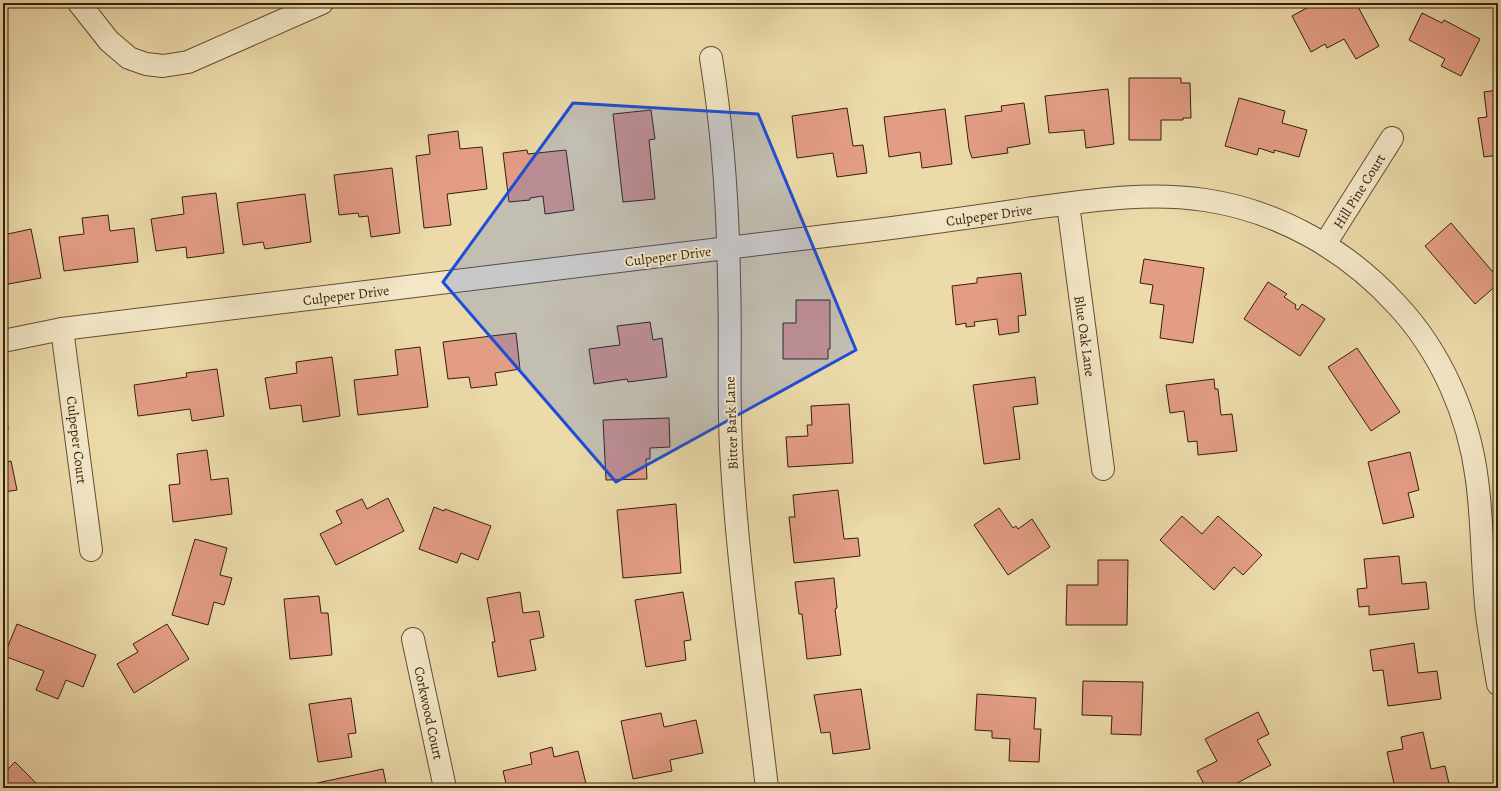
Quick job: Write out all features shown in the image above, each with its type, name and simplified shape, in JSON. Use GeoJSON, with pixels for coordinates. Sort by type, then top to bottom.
{"type":"FeatureCollection","features":[{"type":"Feature","properties":{"kind":"street"},"geometry":{"type":"LineString","coordinates":[[79,3],[109,41],[129,58],[154,66],[171,66],[188,62],[322,3]]}},
{"type":"Feature","properties":{"kind":"street","name":"Bitter Bark Lane"},"geometry":{"type":"LineString","coordinates":[[711,58],[721,119],[728,248],[730,412],[735,530],[767,788]]}},
{"type":"Feature","properties":{"kind":"street","name":"Hill Pine Court"},"geometry":{"type":"LineString","coordinates":[[1325,244],[1392,138]]}},
{"type":"Feature","properties":{"kind":"street","name":"Culpeper Drive"},"geometry":{"type":"LineString","coordinates":[[3,341],[62,330],[1136,196],[1170,196],[1205,200],[1245,209],[1273,219],[1325,244],[1364,272],[1398,305],[1439,363],[1459,406],[1469,440],[1478,486],[1487,614],[1498,684]]}},
{"type":"Feature","properties":{"kind":"street","name":"Blue Oak Lane"},"geometry":{"type":"LineString","coordinates":[[1068,204],[1103,469]]}},
{"type":"Feature","properties":{"kind":"street","name":"Culpeper Court"},"geometry":{"type":"LineString","coordinates":[[62,330],[91,550]]}},
{"type":"Feature","properties":{"kind":"street","name":"Corkwood Court"},"geometry":{"type":"LineString","coordinates":[[414,639],[446,788]]}},
{"type":"Feature","properties":{"kind":"highlighted area"},"geometry":{"type":"Polygon","coordinates":[[[573,103],[758,114],[856,350],[616,482],[443,282],[573,103]]]}},
{"type":"Feature","properties":{"kind":"building"},"geometry":{"type":"Polygon","coordinates":[[[1316,3],[1356,3],[1379,46],[1356,59],[1344,39],[1327,48],[1325,44],[1311,52],[1292,16],[1316,3]]]}},
{"type":"Feature","properties":{"kind":"building"},"geometry":{"type":"Polygon","coordinates":[[[1422,13],[1442,23],[1444,20],[1480,39],[1461,76],[1441,66],[1445,59],[1409,40],[1422,13]]]}},
{"type":"Feature","properties":{"kind":"building"},"geometry":{"type":"Polygon","coordinates":[[[1129,78],[1181,78],[1181,83],[1190,83],[1191,118],[1183,118],[1183,120],[1161,120],[1161,140],[1129,140],[1129,78]]]}},
{"type":"Feature","properties":{"kind":"building"},"geometry":{"type":"Polygon","coordinates":[[[1108,89],[1114,144],[1086,148],[1084,130],[1049,133],[1045,96],[1108,89]]]}},
{"type":"Feature","properties":{"kind":"building"},"geometry":{"type":"Polygon","coordinates":[[[1498,90],[1498,155],[1484,157],[1478,118],[1487,117],[1484,92],[1498,90]]]}},
{"type":"Feature","properties":{"kind":"building"},"geometry":{"type":"Polygon","coordinates":[[[1239,98],[1285,111],[1282,123],[1307,130],[1299,157],[1274,150],[1274,153],[1259,148],[1257,155],[1225,146],[1239,98]]]}},
{"type":"Feature","properties":{"kind":"building"},"geometry":{"type":"Polygon","coordinates":[[[1024,103],[1030,144],[1007,148],[1008,153],[972,158],[969,149],[965,116],[1002,111],[1001,106],[1024,103]]]}},
{"type":"Feature","properties":{"kind":"building"},"geometry":{"type":"Polygon","coordinates":[[[847,108],[853,146],[863,145],[867,173],[837,177],[833,153],[797,158],[792,116],[847,108]]]}},
{"type":"Feature","properties":{"kind":"building"},"geometry":{"type":"Polygon","coordinates":[[[945,109],[952,164],[922,168],[920,152],[889,157],[884,117],[945,109]]]}},
{"type":"Feature","properties":{"kind":"building"},"geometry":{"type":"Polygon","coordinates":[[[651,110],[655,139],[649,140],[655,199],[623,202],[613,114],[651,110]]]}},
{"type":"Feature","properties":{"kind":"building"},"geometry":{"type":"Polygon","coordinates":[[[458,131],[460,149],[482,147],[487,189],[447,194],[451,225],[424,228],[416,156],[430,154],[428,135],[458,131]]]}},
{"type":"Feature","properties":{"kind":"building"},"geometry":{"type":"Polygon","coordinates":[[[527,150],[528,154],[566,150],[574,210],[545,214],[543,196],[530,198],[530,200],[509,202],[503,153],[527,150]]]}},
{"type":"Feature","properties":{"kind":"building"},"geometry":{"type":"Polygon","coordinates":[[[392,168],[400,233],[371,237],[368,216],[359,217],[358,213],[339,215],[334,175],[392,168]]]}},
{"type":"Feature","properties":{"kind":"building"},"geometry":{"type":"Polygon","coordinates":[[[216,193],[224,253],[187,258],[186,247],[156,251],[151,219],[184,214],[182,197],[216,193]]]}},
{"type":"Feature","properties":{"kind":"building"},"geometry":{"type":"Polygon","coordinates":[[[305,194],[311,242],[265,249],[263,242],[243,245],[237,203],[305,194]]]}},
{"type":"Feature","properties":{"kind":"building"},"geometry":{"type":"Polygon","coordinates":[[[108,215],[110,231],[134,228],[138,262],[64,271],[59,237],[84,234],[82,218],[108,215]]]}},
{"type":"Feature","properties":{"kind":"building"},"geometry":{"type":"Polygon","coordinates":[[[1451,223],[1498,278],[1498,284],[1475,304],[1425,246],[1451,223]]]}},
{"type":"Feature","properties":{"kind":"building"},"geometry":{"type":"Polygon","coordinates":[[[31,229],[41,278],[3,285],[3,235],[31,229]]]}},
{"type":"Feature","properties":{"kind":"building"},"geometry":{"type":"Polygon","coordinates":[[[1144,259],[1204,268],[1193,343],[1160,338],[1164,305],[1150,303],[1153,285],[1140,283],[1144,259]]]}},
{"type":"Feature","properties":{"kind":"building"},"geometry":{"type":"Polygon","coordinates":[[[1021,273],[1026,315],[1018,316],[1019,332],[999,335],[997,319],[974,322],[975,326],[966,327],[966,323],[956,325],[952,286],[977,283],[977,278],[1021,273]]]}},
{"type":"Feature","properties":{"kind":"building"},"geometry":{"type":"Polygon","coordinates":[[[1268,282],[1287,294],[1284,297],[1296,305],[1295,308],[1298,310],[1302,304],[1325,319],[1300,356],[1244,319],[1268,282]]]}},
{"type":"Feature","properties":{"kind":"building"},"geometry":{"type":"Polygon","coordinates":[[[796,300],[830,300],[830,349],[828,349],[828,359],[783,359],[783,323],[796,323],[796,300]]]}},
{"type":"Feature","properties":{"kind":"building"},"geometry":{"type":"Polygon","coordinates":[[[650,322],[653,340],[662,338],[667,377],[628,382],[627,379],[594,384],[589,349],[620,345],[617,326],[650,322]]]}},
{"type":"Feature","properties":{"kind":"building"},"geometry":{"type":"Polygon","coordinates":[[[516,333],[520,369],[495,373],[497,385],[471,388],[469,377],[448,379],[443,342],[516,333]]]}},
{"type":"Feature","properties":{"kind":"building"},"geometry":{"type":"Polygon","coordinates":[[[420,347],[428,407],[358,415],[354,380],[398,375],[395,350],[420,347]]]}},
{"type":"Feature","properties":{"kind":"building"},"geometry":{"type":"Polygon","coordinates":[[[1357,348],[1400,412],[1371,431],[1328,367],[1357,348]]]}},
{"type":"Feature","properties":{"kind":"building"},"geometry":{"type":"Polygon","coordinates":[[[332,357],[340,416],[303,422],[301,405],[270,409],[265,378],[297,373],[296,362],[332,357]]]}},
{"type":"Feature","properties":{"kind":"building"},"geometry":{"type":"Polygon","coordinates":[[[217,369],[224,416],[192,421],[190,409],[138,416],[134,385],[187,377],[186,373],[217,369]]]}},
{"type":"Feature","properties":{"kind":"building"},"geometry":{"type":"Polygon","coordinates":[[[1035,377],[1038,404],[1013,407],[1020,459],[984,464],[973,385],[1035,377]]]}},
{"type":"Feature","properties":{"kind":"building"},"geometry":{"type":"Polygon","coordinates":[[[1214,379],[1215,389],[1218,389],[1221,415],[1232,414],[1237,451],[1198,455],[1197,441],[1188,442],[1184,411],[1170,413],[1166,385],[1214,379]]]}},
{"type":"Feature","properties":{"kind":"building"},"geometry":{"type":"Polygon","coordinates":[[[3,401],[5,401],[8,430],[3,431],[3,401]]]}},
{"type":"Feature","properties":{"kind":"building"},"geometry":{"type":"Polygon","coordinates":[[[849,404],[853,463],[788,467],[786,437],[808,436],[807,425],[812,425],[811,406],[849,404]]]}},
{"type":"Feature","properties":{"kind":"building"},"geometry":{"type":"Polygon","coordinates":[[[669,418],[670,447],[650,448],[650,459],[646,459],[647,479],[606,480],[603,420],[669,418]]]}},
{"type":"Feature","properties":{"kind":"building"},"geometry":{"type":"Polygon","coordinates":[[[207,450],[211,480],[228,478],[232,514],[173,522],[169,485],[180,484],[177,454],[207,450]]]}},
{"type":"Feature","properties":{"kind":"building"},"geometry":{"type":"Polygon","coordinates":[[[1410,452],[1419,490],[1408,493],[1414,517],[1383,524],[1368,462],[1410,452]]]}},
{"type":"Feature","properties":{"kind":"building"},"geometry":{"type":"Polygon","coordinates":[[[11,461],[17,490],[3,492],[3,463],[11,461]]]}},
{"type":"Feature","properties":{"kind":"building"},"geometry":{"type":"Polygon","coordinates":[[[838,490],[844,539],[858,538],[860,556],[794,563],[789,517],[795,517],[793,495],[838,490]]]}},
{"type":"Feature","properties":{"kind":"building"},"geometry":{"type":"Polygon","coordinates":[[[388,498],[404,531],[336,565],[320,534],[342,523],[336,511],[362,499],[367,509],[388,498]]]}},
{"type":"Feature","properties":{"kind":"building"},"geometry":{"type":"Polygon","coordinates":[[[676,504],[681,573],[623,578],[617,510],[676,504]]]}},
{"type":"Feature","properties":{"kind":"building"},"geometry":{"type":"Polygon","coordinates":[[[434,507],[444,511],[445,509],[491,526],[478,560],[461,553],[457,563],[419,549],[434,507]]]}},
{"type":"Feature","properties":{"kind":"building"},"geometry":{"type":"Polygon","coordinates":[[[999,508],[1013,528],[1016,526],[1018,529],[1032,519],[1050,547],[1008,575],[974,525],[999,508]]]}},
{"type":"Feature","properties":{"kind":"building"},"geometry":{"type":"Polygon","coordinates":[[[1182,516],[1202,534],[1218,516],[1262,555],[1243,575],[1234,567],[1214,590],[1160,540],[1182,516]]]}},
{"type":"Feature","properties":{"kind":"building"},"geometry":{"type":"Polygon","coordinates":[[[195,539],[227,548],[220,575],[232,578],[224,605],[214,602],[208,625],[172,615],[195,539]]]}},
{"type":"Feature","properties":{"kind":"building"},"geometry":{"type":"Polygon","coordinates":[[[1399,556],[1402,584],[1426,582],[1429,609],[1369,615],[1369,606],[1359,607],[1357,589],[1367,588],[1364,559],[1399,556]]]}},
{"type":"Feature","properties":{"kind":"building"},"geometry":{"type":"Polygon","coordinates":[[[1098,560],[1128,560],[1127,625],[1066,625],[1067,585],[1098,585],[1098,560]]]}},
{"type":"Feature","properties":{"kind":"building"},"geometry":{"type":"Polygon","coordinates":[[[834,578],[837,608],[835,609],[841,655],[807,659],[802,614],[799,614],[795,582],[834,578]]]}},
{"type":"Feature","properties":{"kind":"building"},"geometry":{"type":"Polygon","coordinates":[[[520,592],[523,613],[539,611],[544,637],[530,640],[536,670],[498,677],[492,642],[495,642],[487,598],[520,592]]]}},
{"type":"Feature","properties":{"kind":"building"},"geometry":{"type":"Polygon","coordinates":[[[683,592],[691,640],[684,641],[686,660],[646,667],[635,600],[683,592]]]}},
{"type":"Feature","properties":{"kind":"building"},"geometry":{"type":"Polygon","coordinates":[[[319,596],[321,613],[328,613],[332,655],[290,659],[284,599],[319,596]]]}},
{"type":"Feature","properties":{"kind":"building"},"geometry":{"type":"Polygon","coordinates":[[[17,624],[96,655],[83,687],[66,680],[58,699],[36,690],[44,671],[4,656],[17,624]]]}},
{"type":"Feature","properties":{"kind":"building"},"geometry":{"type":"Polygon","coordinates":[[[167,624],[189,659],[134,693],[117,664],[138,652],[133,644],[167,624]]]}},
{"type":"Feature","properties":{"kind":"building"},"geometry":{"type":"Polygon","coordinates":[[[1414,643],[1418,673],[1437,671],[1441,699],[1388,706],[1383,670],[1373,671],[1370,650],[1414,643]]]}},
{"type":"Feature","properties":{"kind":"building"},"geometry":{"type":"Polygon","coordinates":[[[1083,681],[1143,682],[1141,735],[1111,734],[1112,716],[1082,715],[1083,681]]]}},
{"type":"Feature","properties":{"kind":"building"},"geometry":{"type":"Polygon","coordinates":[[[861,689],[870,749],[833,754],[830,732],[821,733],[814,695],[861,689]]]}},
{"type":"Feature","properties":{"kind":"building"},"geometry":{"type":"Polygon","coordinates":[[[977,694],[1036,698],[1034,729],[1041,729],[1039,762],[1009,761],[1010,739],[992,738],[992,731],[975,730],[977,694]]]}},
{"type":"Feature","properties":{"kind":"building"},"geometry":{"type":"Polygon","coordinates":[[[351,698],[356,733],[348,734],[352,757],[318,762],[309,704],[351,698]]]}},
{"type":"Feature","properties":{"kind":"building"},"geometry":{"type":"Polygon","coordinates":[[[1258,712],[1269,734],[1257,740],[1271,765],[1228,788],[1206,788],[1197,771],[1217,761],[1205,739],[1258,712]]]}},
{"type":"Feature","properties":{"kind":"building"},"geometry":{"type":"Polygon","coordinates":[[[661,713],[664,727],[696,720],[703,753],[670,760],[672,771],[633,779],[621,721],[661,713]]]}},
{"type":"Feature","properties":{"kind":"building"},"geometry":{"type":"Polygon","coordinates":[[[1423,732],[1431,769],[1445,766],[1450,788],[1395,788],[1387,752],[1403,749],[1401,737],[1423,732]]]}},
{"type":"Feature","properties":{"kind":"building"},"geometry":{"type":"Polygon","coordinates":[[[552,747],[554,757],[578,751],[587,788],[507,788],[503,771],[532,764],[530,753],[552,747]]]}},
{"type":"Feature","properties":{"kind":"building"},"geometry":{"type":"Polygon","coordinates":[[[15,762],[41,788],[3,788],[3,774],[15,762]]]}},
{"type":"Feature","properties":{"kind":"building"},"geometry":{"type":"Polygon","coordinates":[[[383,769],[387,788],[318,788],[317,783],[383,769]]]}}]}
